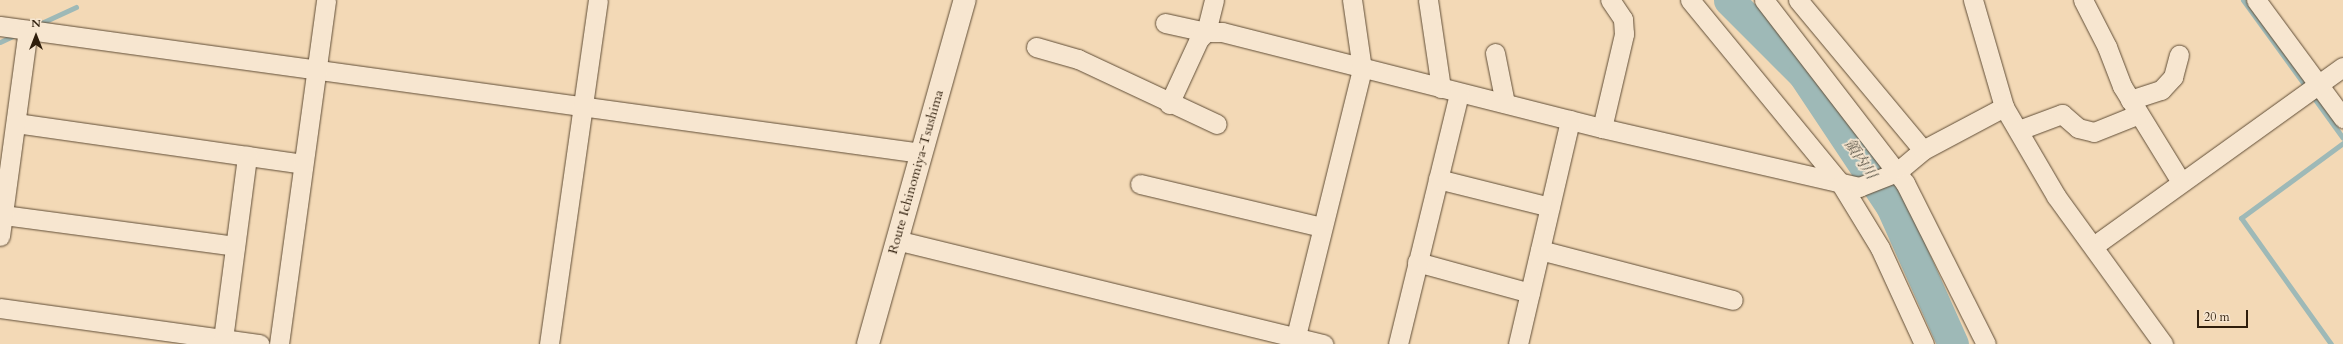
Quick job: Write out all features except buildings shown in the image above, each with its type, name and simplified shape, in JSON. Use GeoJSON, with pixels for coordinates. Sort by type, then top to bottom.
{"type":"FeatureCollection","features":[{"type":"Feature","properties":{"kind":"main road","name":"Route Ichinomiya-Tsushima"},"geometry":{"type":"LineString","coordinates":[[868,344],[896,240],[965,0]]}},
{"type":"Feature","properties":{"kind":"street"},"geometry":{"type":"LineString","coordinates":[[279,344],[326,0]]}},
{"type":"Feature","properties":{"kind":"street"},"geometry":{"type":"LineString","coordinates":[[549,344],[598,0]]}},
{"type":"Feature","properties":{"kind":"street"},"geometry":{"type":"LineString","coordinates":[[1169,104],[1199,39],[1206,32],[1214,0]]}},
{"type":"Feature","properties":{"kind":"street"},"geometry":{"type":"LineString","coordinates":[[1295,340],[1362,69],[1352,0]]}},
{"type":"Feature","properties":{"kind":"street"},"geometry":{"type":"LineString","coordinates":[[1398,344],[1438,179],[1450,90],[1428,0]]}},
{"type":"Feature","properties":{"kind":"street"},"geometry":{"type":"LineString","coordinates":[[1602,128],[1624,34],[1623,19],[1610,0]]}},
{"type":"Feature","properties":{"kind":"street"},"geometry":{"type":"LineString","coordinates":[[1690,0],[1850,186],[1924,344]]}},
{"type":"Feature","properties":{"kind":"street"},"geometry":{"type":"LineString","coordinates":[[1764,0],[1895,173],[1936,240],[1986,344]]}},
{"type":"Feature","properties":{"kind":"street"},"geometry":{"type":"LineString","coordinates":[[1798,0],[1923,150]]}},
{"type":"Feature","properties":{"kind":"street"},"geometry":{"type":"LineString","coordinates":[[1973,0],[2004,107],[2019,130],[2056,196],[2094,245],[2163,344]]}},
{"type":"Feature","properties":{"kind":"street"},"geometry":{"type":"LineString","coordinates":[[2083,0],[2134,107],[2181,182]]}},
{"type":"Feature","properties":{"kind":"street"},"geometry":{"type":"LineString","coordinates":[[2256,0],[2343,118]]}},
{"type":"Feature","properties":{"kind":"street"},"geometry":{"type":"LineString","coordinates":[[1165,23],[1206,32],[1222,32],[1362,69],[1602,128],[1850,186],[1895,173],[1923,150],[2004,107]]}},
{"type":"Feature","properties":{"kind":"street"},"geometry":{"type":"LineString","coordinates":[[0,26],[316,70],[584,105],[921,153]]}},
{"type":"Feature","properties":{"kind":"street"},"geometry":{"type":"LineString","coordinates":[[0,236],[28,30]]}},
{"type":"Feature","properties":{"kind":"street"},"geometry":{"type":"LineString","coordinates":[[1036,47],[1078,59],[1169,104],[1217,124]]}},
{"type":"Feature","properties":{"kind":"street"},"geometry":{"type":"LineString","coordinates":[[1495,53],[1505,103]]}},
{"type":"Feature","properties":{"kind":"street"},"geometry":{"type":"LineString","coordinates":[[2019,130],[2062,114],[2078,128],[2094,132],[2161,90],[2174,76],[2179,55]]}},
{"type":"Feature","properties":{"kind":"street"},"geometry":{"type":"LineString","coordinates":[[2094,245],[2318,83],[2343,67]]}},
{"type":"Feature","properties":{"kind":"street"},"geometry":{"type":"LineString","coordinates":[[1518,344],[1570,120]]}},
{"type":"Feature","properties":{"kind":"street"},"geometry":{"type":"LineString","coordinates":[[16,123],[303,164]]}},
{"type":"Feature","properties":{"kind":"street"},"geometry":{"type":"LineString","coordinates":[[223,339],[247,156]]}},
{"type":"Feature","properties":{"kind":"street"},"geometry":{"type":"LineString","coordinates":[[1438,179],[1550,207]]}},
{"type":"Feature","properties":{"kind":"street"},"geometry":{"type":"LineString","coordinates":[[1140,184],[1322,227]]}},
{"type":"Feature","properties":{"kind":"street"},"geometry":{"type":"LineString","coordinates":[[3,215],[236,246]]}},
{"type":"Feature","properties":{"kind":"street"},"geometry":{"type":"LineString","coordinates":[[896,240],[1295,340],[1324,344]]}},
{"type":"Feature","properties":{"kind":"street"},"geometry":{"type":"LineString","coordinates":[[1540,250],[1733,300]]}},
{"type":"Feature","properties":{"kind":"street"},"geometry":{"type":"LineString","coordinates":[[1417,262],[1530,293]]}},
{"type":"Feature","properties":{"kind":"street"},"geometry":{"type":"LineString","coordinates":[[0,308],[175,338],[223,339],[260,344]]}},
{"type":"Feature","properties":{"kind":"waterway","name":"領内川"},"geometry":{"type":"LineString","coordinates":[[1729,0],[1803,74],[1891,206],[1953,344]]}},
{"type":"Feature","properties":{"kind":"waterway"},"geometry":{"type":"LineString","coordinates":[[2243,0],[2307,88]]}},
{"type":"Feature","properties":{"kind":"waterway"},"geometry":{"type":"LineString","coordinates":[[37,25],[76,7]]}},
{"type":"Feature","properties":{"kind":"waterway"},"geometry":{"type":"LineString","coordinates":[[0,42],[15,35]]}},
{"type":"Feature","properties":{"kind":"waterway"},"geometry":{"type":"LineString","coordinates":[[2314,98],[2343,138]]}},
{"type":"Feature","properties":{"kind":"waterway"},"geometry":{"type":"LineString","coordinates":[[2331,344],[2241,218],[2343,143]]}}]}
